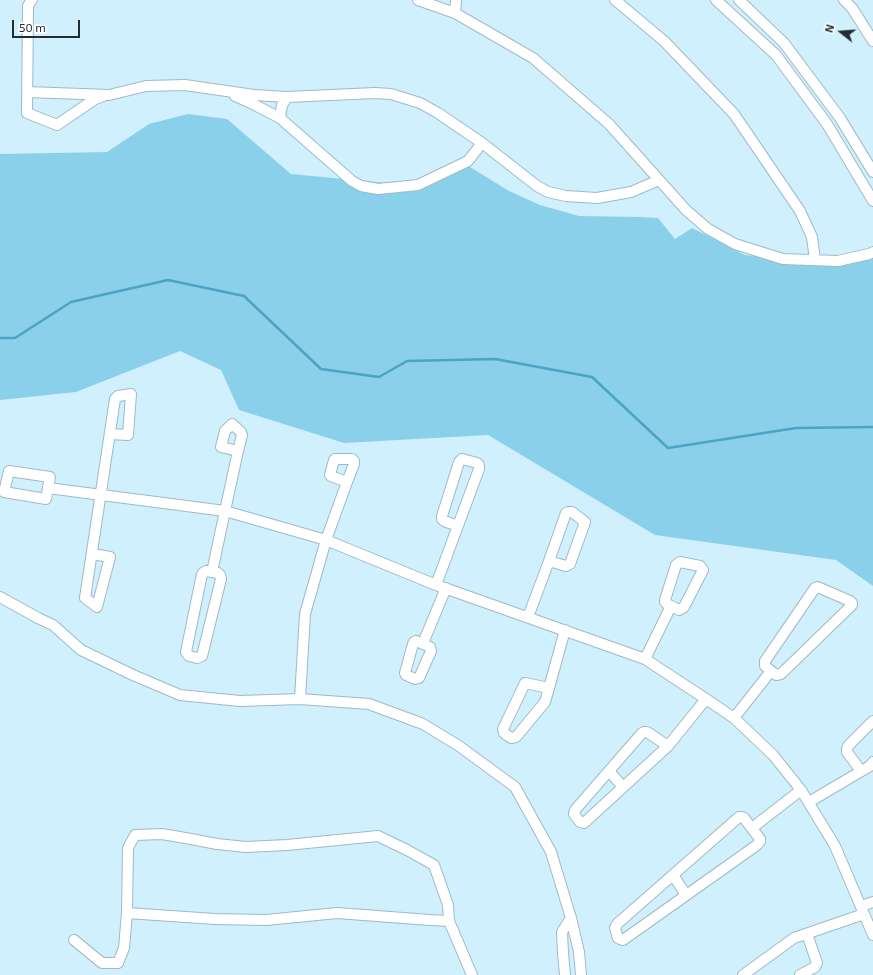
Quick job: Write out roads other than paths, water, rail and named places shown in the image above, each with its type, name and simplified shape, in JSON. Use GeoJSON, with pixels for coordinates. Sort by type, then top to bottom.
{"type":"FeatureCollection","features":[{"type":"Feature","properties":{"kind":"street"},"geometry":{"type":"LineString","coordinates":[[32,0],[28,6],[27,113],[57,125],[95,98],[146,86],[185,85],[254,96],[287,97],[376,93],[391,94],[420,104],[438,113],[482,143],[537,186],[548,192],[566,196],[597,198],[631,192],[659,180]]}},
{"type":"Feature","properties":{"kind":"street"},"geometry":{"type":"LineString","coordinates":[[418,0],[455,13],[534,58],[609,124],[686,210],[708,229],[736,244],[783,259],[838,261],[873,252]]}},
{"type":"Feature","properties":{"kind":"street"},"geometry":{"type":"LineString","coordinates":[[455,13],[456,0]]}},
{"type":"Feature","properties":{"kind":"street"},"geometry":{"type":"LineString","coordinates":[[615,0],[664,41],[734,114],[800,211],[812,237],[815,260]]}},
{"type":"Feature","properties":{"kind":"street"},"geometry":{"type":"LineString","coordinates":[[716,0],[776,55],[827,124],[873,201]]}},
{"type":"Feature","properties":{"kind":"street"},"geometry":{"type":"LineString","coordinates":[[740,0],[784,43],[840,118],[873,172]]}},
{"type":"Feature","properties":{"kind":"street"},"geometry":{"type":"LineString","coordinates":[[844,0],[852,8],[873,41]]}},
{"type":"Feature","properties":{"kind":"street"},"geometry":{"type":"LineString","coordinates":[[747,28],[758,18]]}},
{"type":"Feature","properties":{"kind":"street"},"geometry":{"type":"LineString","coordinates":[[222,91],[251,103],[280,118],[352,181],[360,186],[378,189],[418,185],[468,161],[482,143]]}},
{"type":"Feature","properties":{"kind":"street"},"geometry":{"type":"LineString","coordinates":[[27,92],[110,95]]}},
{"type":"Feature","properties":{"kind":"street"},"geometry":{"type":"LineString","coordinates":[[280,118],[282,105],[287,97]]}},
{"type":"Feature","properties":{"kind":"street"},"geometry":{"type":"LineString","coordinates":[[92,554],[110,557],[97,607],[85,598],[110,434]]}},
{"type":"Feature","properties":{"kind":"street"},"geometry":{"type":"LineString","coordinates":[[212,572],[238,451]]}},
{"type":"Feature","properties":{"kind":"street"},"geometry":{"type":"LineString","coordinates":[[423,643],[458,526],[479,469],[479,465],[477,463],[462,459],[459,462],[442,516],[444,521],[458,526]]}},
{"type":"Feature","properties":{"kind":"street"},"geometry":{"type":"LineString","coordinates":[[9,471],[50,477],[48,488],[46,499],[4,492],[9,471]]}},
{"type":"Feature","properties":{"kind":"street"},"geometry":{"type":"LineString","coordinates":[[300,699],[305,614],[326,540],[348,482]]}},
{"type":"Feature","properties":{"kind":"street"},"geometry":{"type":"LineString","coordinates":[[48,488],[225,511],[326,540],[441,586],[645,659],[734,718],[773,755],[801,790],[835,846],[873,935]]}},
{"type":"Feature","properties":{"kind":"street"},"geometry":{"type":"LineString","coordinates":[[528,618],[566,514],[572,512],[585,522],[570,564],[566,566],[549,561]]}},
{"type":"Feature","properties":{"kind":"street"},"geometry":{"type":"LineString","coordinates":[[680,562],[700,566],[703,570],[684,607],[679,610],[671,606],[665,602],[665,600],[676,565],[680,562]]}},
{"type":"Feature","properties":{"kind":"street"},"geometry":{"type":"LineString","coordinates":[[206,571],[212,572],[218,573],[221,579],[202,656],[197,658],[188,656],[186,652],[202,574],[206,571]]}},
{"type":"Feature","properties":{"kind":"street"},"geometry":{"type":"LineString","coordinates":[[815,588],[820,588],[852,603],[852,605],[781,674],[776,675],[771,671],[765,666],[765,661],[815,588]]}},
{"type":"Feature","properties":{"kind":"street"},"geometry":{"type":"LineString","coordinates":[[0,597],[53,625],[81,650],[133,675],[180,695],[240,700],[300,699],[369,704],[423,724],[459,746],[515,787],[551,852],[579,952],[581,975]]}},
{"type":"Feature","properties":{"kind":"street"},"geometry":{"type":"LineString","coordinates":[[645,659],[671,606]]}},
{"type":"Feature","properties":{"kind":"street"},"geometry":{"type":"LineString","coordinates":[[549,688],[525,683],[503,729],[504,732],[511,738],[516,737],[545,702],[549,688],[565,630]]}},
{"type":"Feature","properties":{"kind":"street"},"geometry":{"type":"LineString","coordinates":[[734,718],[771,671]]}},
{"type":"Feature","properties":{"kind":"street"},"geometry":{"type":"LineString","coordinates":[[668,746],[647,732],[642,733],[576,810],[574,814],[580,822],[584,822],[668,746],[706,699]]}},
{"type":"Feature","properties":{"kind":"street"},"geometry":{"type":"LineString","coordinates":[[861,771],[847,752],[847,749],[848,746],[873,721]]}},
{"type":"Feature","properties":{"kind":"street"},"geometry":{"type":"LineString","coordinates":[[809,802],[870,766],[873,762]]}},
{"type":"Feature","properties":{"kind":"street"},"geometry":{"type":"LineString","coordinates":[[609,771],[623,787]]}},
{"type":"Feature","properties":{"kind":"street"},"geometry":{"type":"LineString","coordinates":[[752,828],[801,790]]}},
{"type":"Feature","properties":{"kind":"street"},"geometry":{"type":"LineString","coordinates":[[739,817],[744,818],[752,828],[760,839],[760,842],[757,845],[623,940],[618,938],[615,928],[618,924],[739,817]]}},
{"type":"Feature","properties":{"kind":"street"},"geometry":{"type":"LineString","coordinates":[[74,940],[102,963],[118,963],[124,948],[127,913],[128,848],[135,835],[162,834],[217,844],[246,847],[287,845],[378,836],[434,865],[448,905],[449,921],[472,975]]}},
{"type":"Feature","properties":{"kind":"street"},"geometry":{"type":"LineString","coordinates":[[673,875],[686,895]]}},
{"type":"Feature","properties":{"kind":"street"},"geometry":{"type":"LineString","coordinates":[[743,975],[753,972],[794,938],[863,910],[873,902]]}},
{"type":"Feature","properties":{"kind":"street"},"geometry":{"type":"LineString","coordinates":[[127,913],[215,919],[266,920],[337,913],[449,921]]}},
{"type":"Feature","properties":{"kind":"street"},"geometry":{"type":"LineString","coordinates":[[565,975],[562,932],[570,918]]}},
{"type":"Feature","properties":{"kind":"street"},"geometry":{"type":"LineString","coordinates":[[800,975],[815,967],[817,963],[807,934]]}},
{"type":"Feature","properties":{"kind":"waterway"},"geometry":{"type":"LineString","coordinates":[[0,338],[15,338],[71,302],[168,280],[244,296],[321,369],[379,377],[407,361],[495,359],[592,377],[668,448],[796,428],[873,427]]}}]}
